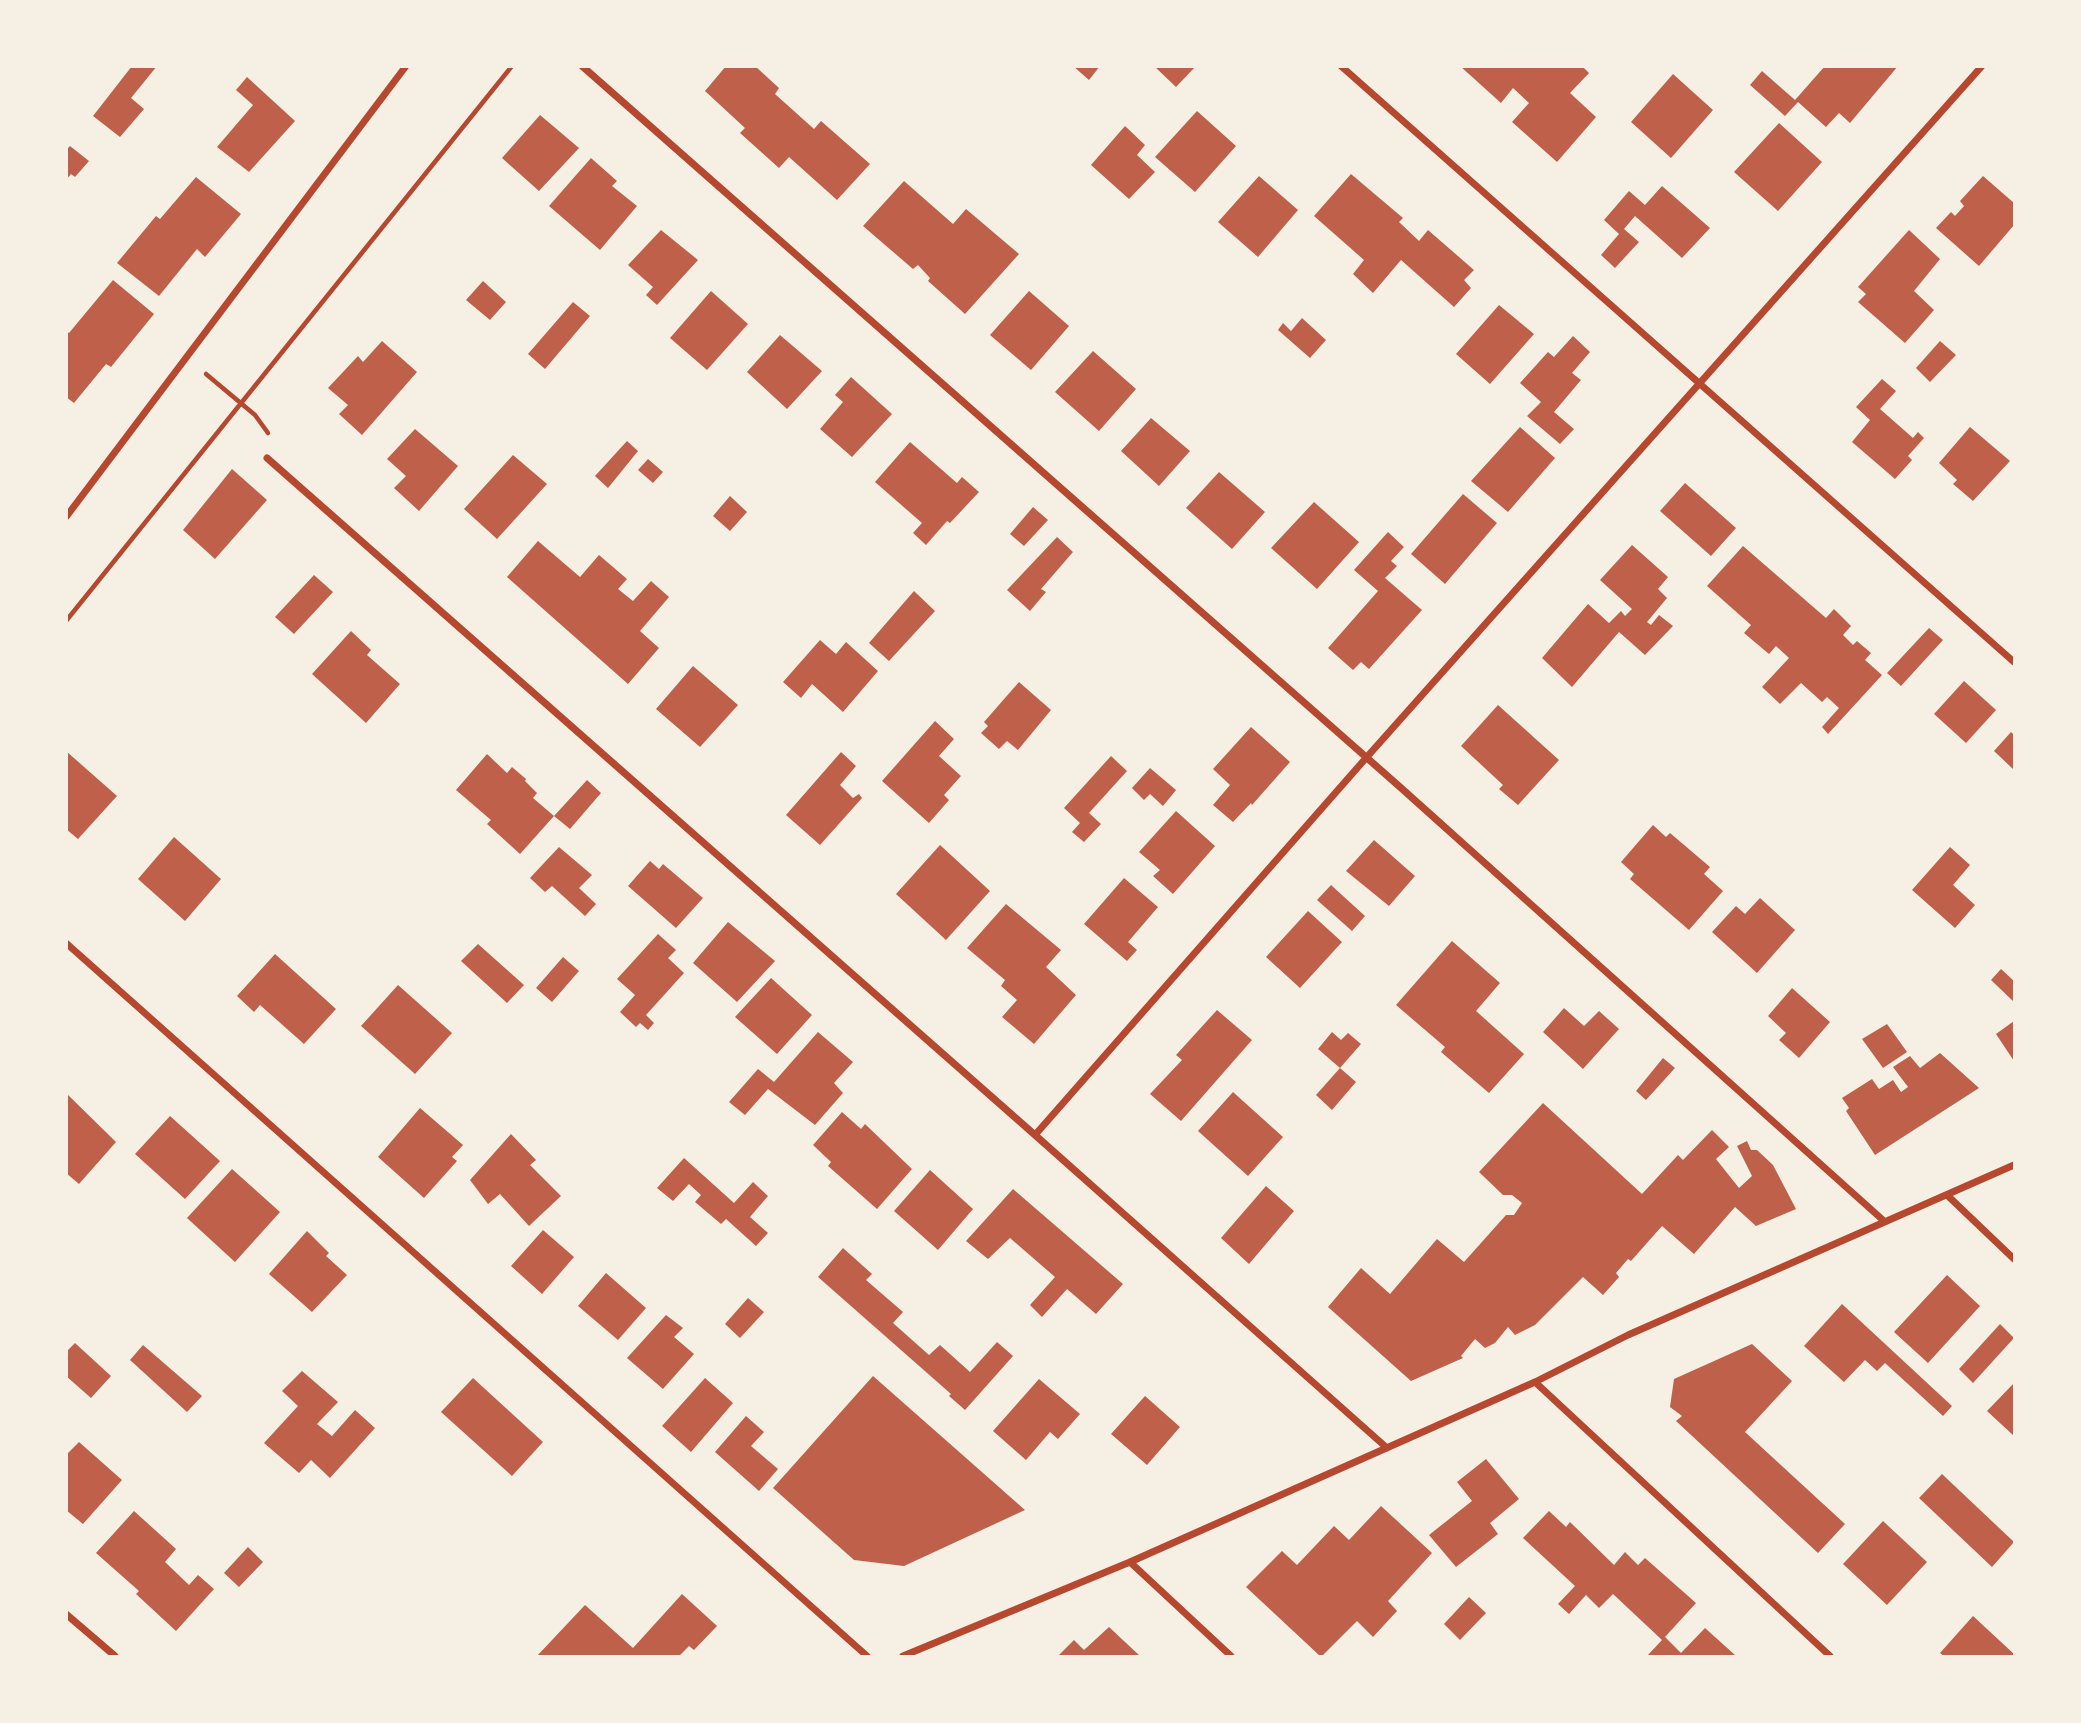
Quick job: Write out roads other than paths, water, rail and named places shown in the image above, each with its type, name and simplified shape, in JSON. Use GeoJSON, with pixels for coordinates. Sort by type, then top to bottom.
{"type":"FeatureCollection","features":[{"type":"Feature","properties":{"kind":"street"},"geometry":{"type":"LineString","coordinates":[[66,517],[406,66]]}},
{"type":"Feature","properties":{"kind":"street"},"geometry":{"type":"LineString","coordinates":[[582,66],[1366,758],[1884,1221]]}},
{"type":"Feature","properties":{"kind":"street"},"geometry":{"type":"LineString","coordinates":[[1341,66],[2014,662]]}},
{"type":"Feature","properties":{"kind":"street"},"geometry":{"type":"LineString","coordinates":[[1035,1135],[1366,758],[1982,66]]}},
{"type":"Feature","properties":{"kind":"street"},"geometry":{"type":"LineString","coordinates":[[267,458],[1387,1448]]}},
{"type":"Feature","properties":{"kind":"street"},"geometry":{"type":"LineString","coordinates":[[66,943],[867,1657]]}},
{"type":"Feature","properties":{"kind":"street"},"geometry":{"type":"LineString","coordinates":[[903,1657],[1130,1562],[1535,1382],[1628,1335],[2014,1165]]}},
{"type":"Feature","properties":{"kind":"street"},"geometry":{"type":"LineString","coordinates":[[1948,1196],[2014,1259]]}},
{"type":"Feature","properties":{"kind":"street"},"geometry":{"type":"LineString","coordinates":[[1535,1382],[1830,1657]]}},
{"type":"Feature","properties":{"kind":"street"},"geometry":{"type":"LineString","coordinates":[[1130,1562],[1231,1657]]}},
{"type":"Feature","properties":{"kind":"street"},"geometry":{"type":"LineString","coordinates":[[66,1614],[115,1657]]}}]}
